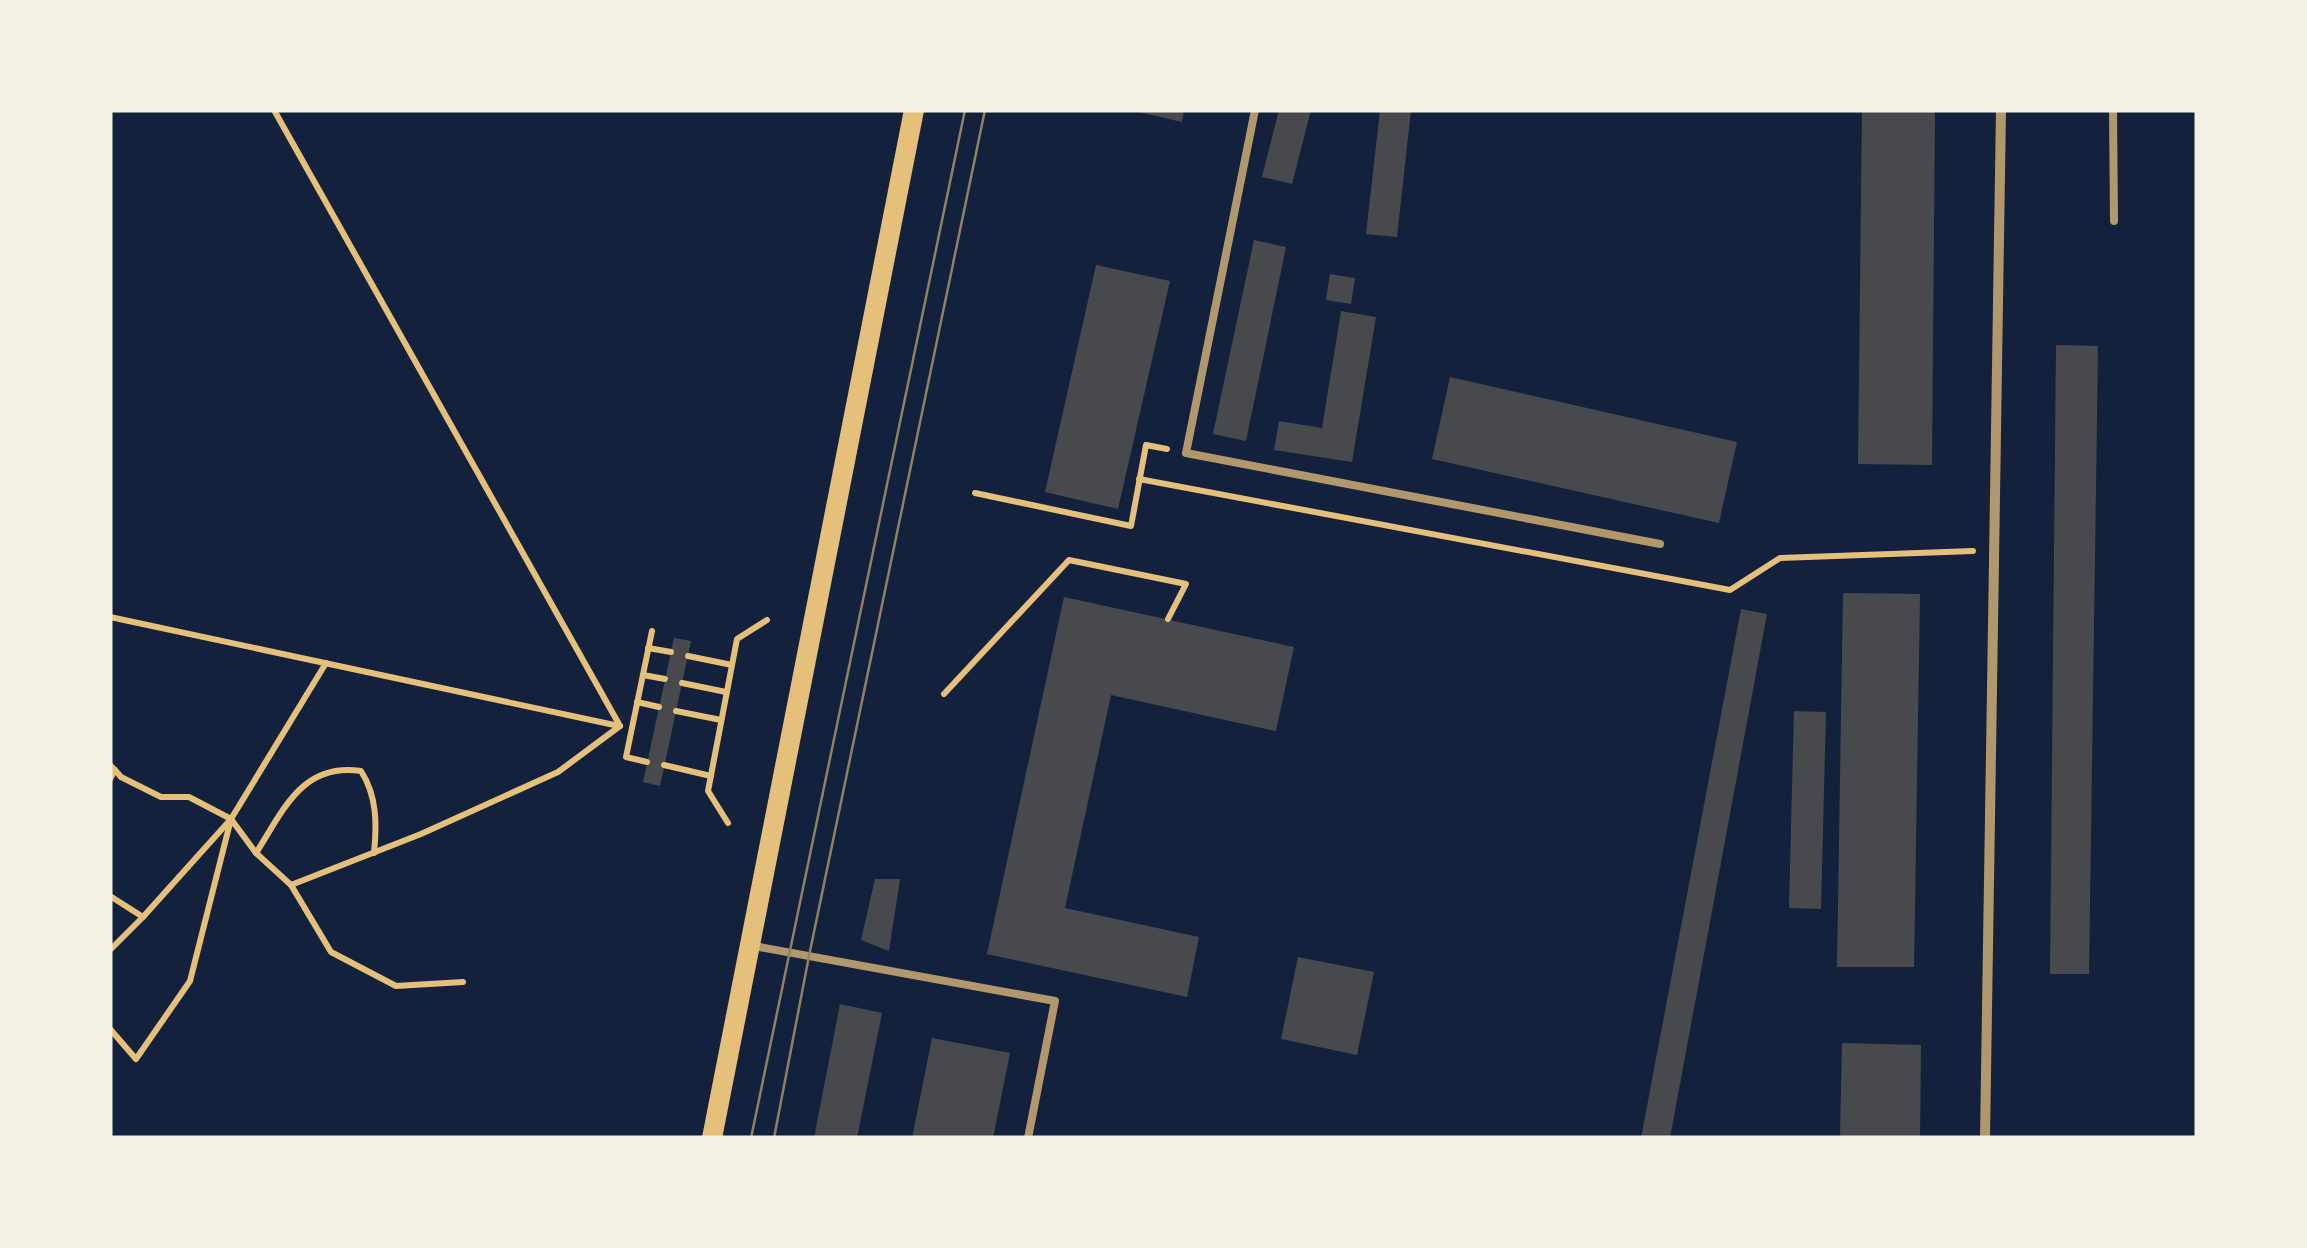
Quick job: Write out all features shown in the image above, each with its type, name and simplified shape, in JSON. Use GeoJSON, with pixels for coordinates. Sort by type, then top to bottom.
{"type":"FeatureCollection","features":[{"type":"Feature","properties":{"kind":"main road"},"geometry":{"type":"LineString","coordinates":[[712,1138],[914,110]]}},
{"type":"Feature","properties":{"kind":"street"},"geometry":{"type":"LineString","coordinates":[[1985,1138],[2001,110]]}},
{"type":"Feature","properties":{"kind":"lane"},"geometry":{"type":"LineString","coordinates":[[1254,110],[1186,454],[1660,544]]}},
{"type":"Feature","properties":{"kind":"lane"},"geometry":{"type":"LineString","coordinates":[[2114,110],[2114,221]]}},
{"type":"Feature","properties":{"kind":"lane"},"geometry":{"type":"LineString","coordinates":[[749,945],[1055,1002],[1028,1138]]}},
{"type":"Feature","properties":{"kind":"path"},"geometry":{"type":"LineString","coordinates":[[274,110],[620,726]]}},
{"type":"Feature","properties":{"kind":"path"},"geometry":{"type":"LineString","coordinates":[[975,493],[1131,526],[1146,445],[1186,454]]}},
{"type":"Feature","properties":{"kind":"path"},"geometry":{"type":"LineString","coordinates":[[944,694],[1069,560],[1186,584],[1168,620]]}},
{"type":"Feature","properties":{"kind":"path"},"geometry":{"type":"LineString","coordinates":[[110,618],[620,726]]}},
{"type":"Feature","properties":{"kind":"path"},"geometry":{"type":"LineString","coordinates":[[728,823],[708,791],[726,692],[737,639],[766,620]]}},
{"type":"Feature","properties":{"kind":"path"},"geometry":{"type":"LineString","coordinates":[[648,762],[626,757],[652,631]]}},
{"type":"Feature","properties":{"kind":"path"},"geometry":{"type":"LineString","coordinates":[[648,648],[671,652]]}},
{"type":"Feature","properties":{"kind":"path"},"geometry":{"type":"LineString","coordinates":[[688,656],[732,665]]}},
{"type":"Feature","properties":{"kind":"path"},"geometry":{"type":"LineString","coordinates":[[110,950],[231,819],[326,663]]}},
{"type":"Feature","properties":{"kind":"path"},"geometry":{"type":"LineString","coordinates":[[643,675],[665,679]]}},
{"type":"Feature","properties":{"kind":"path"},"geometry":{"type":"LineString","coordinates":[[682,683],[726,692]]}},
{"type":"Feature","properties":{"kind":"path"},"geometry":{"type":"LineString","coordinates":[[637,702],[659,707]]}},
{"type":"Feature","properties":{"kind":"path"},"geometry":{"type":"LineString","coordinates":[[676,710],[721,720]]}},
{"type":"Feature","properties":{"kind":"path"},"geometry":{"type":"LineString","coordinates":[[291,886],[558,772],[620,726]]}},
{"type":"Feature","properties":{"kind":"path"},"geometry":{"type":"LineString","coordinates":[[664,765],[711,776]]}},
{"type":"Feature","properties":{"kind":"path"},"geometry":{"type":"LineString","coordinates":[[112,767],[160,797],[189,797],[231,819],[256,853],[291,886],[332,952],[396,986],[463,982]]}},
{"type":"Feature","properties":{"kind":"path"},"geometry":{"type":"LineString","coordinates":[[110,779],[112,767]]}},
{"type":"Feature","properties":{"kind":"path"},"geometry":{"type":"LineString","coordinates":[[256,853],[297,788],[343,768],[361,771],[369,784],[376,825],[374,853]]}},
{"type":"Feature","properties":{"kind":"path"},"geometry":{"type":"LineString","coordinates":[[110,1029],[136,1059],[190,981],[231,819]]}},
{"type":"Feature","properties":{"kind":"path"},"geometry":{"type":"LineString","coordinates":[[110,896],[144,917]]}},
{"type":"Feature","properties":{"kind":"building"},"geometry":{"type":"Polygon","coordinates":[[[1131,110],[1184,110],[1182,122],[1131,110]]]}},
{"type":"Feature","properties":{"kind":"building"},"geometry":{"type":"Polygon","coordinates":[[[1279,110],[1311,110],[1292,184],[1262,177],[1279,110]]]}},
{"type":"Feature","properties":{"kind":"building"},"geometry":{"type":"Polygon","coordinates":[[[1380,110],[1411,110],[1397,237],[1366,234],[1380,110]]]}},
{"type":"Feature","properties":{"kind":"building"},"geometry":{"type":"Polygon","coordinates":[[[1862,110],[1935,110],[1932,465],[1858,464],[1862,110]]]}},
{"type":"Feature","properties":{"kind":"building"},"geometry":{"type":"Polygon","coordinates":[[[1254,240],[1286,247],[1246,441],[1213,434],[1254,240]]]}},
{"type":"Feature","properties":{"kind":"building"},"geometry":{"type":"Polygon","coordinates":[[[1096,265],[1170,281],[1118,509],[1045,492],[1096,265]]]}},
{"type":"Feature","properties":{"kind":"building"},"geometry":{"type":"Polygon","coordinates":[[[1330,274],[1355,278],[1351,304],[1326,300],[1330,274]]]}},
{"type":"Feature","properties":{"kind":"building"},"geometry":{"type":"Polygon","coordinates":[[[1341,311],[1376,317],[1352,462],[1274,450],[1279,421],[1322,428],[1341,311]]]}},
{"type":"Feature","properties":{"kind":"building"},"geometry":{"type":"Polygon","coordinates":[[[2056,345],[2098,346],[2089,974],[2050,974],[2056,345]]]}},
{"type":"Feature","properties":{"kind":"building"},"geometry":{"type":"Polygon","coordinates":[[[1450,377],[1737,442],[1719,523],[1432,459],[1450,377]]]}},
{"type":"Feature","properties":{"kind":"building"},"geometry":{"type":"Polygon","coordinates":[[[1843,593],[1920,594],[1914,967],[1837,967],[1843,593]]]}},
{"type":"Feature","properties":{"kind":"building"},"geometry":{"type":"Polygon","coordinates":[[[1064,597],[1294,647],[1276,731],[1111,695],[1065,908],[1199,937],[1187,997],[987,954],[1064,597]]]}},
{"type":"Feature","properties":{"kind":"building"},"geometry":{"type":"Polygon","coordinates":[[[1741,609],[1767,614],[1670,1138],[1641,1138],[1741,609]]]}},
{"type":"Feature","properties":{"kind":"building"},"geometry":{"type":"Polygon","coordinates":[[[674,638],[691,641],[660,786],[643,782],[674,638]]]}},
{"type":"Feature","properties":{"kind":"building"},"geometry":{"type":"Polygon","coordinates":[[[1794,711],[1826,712],[1821,909],[1789,908],[1794,711]]]}},
{"type":"Feature","properties":{"kind":"building"},"geometry":{"type":"Polygon","coordinates":[[[875,879],[900,879],[889,951],[861,940],[875,879]]]}},
{"type":"Feature","properties":{"kind":"building"},"geometry":{"type":"Polygon","coordinates":[[[1298,957],[1374,972],[1357,1055],[1281,1039],[1298,957]]]}},
{"type":"Feature","properties":{"kind":"building"},"geometry":{"type":"Polygon","coordinates":[[[840,1004],[882,1013],[857,1138],[814,1138],[840,1004]]]}},
{"type":"Feature","properties":{"kind":"building"},"geometry":{"type":"Polygon","coordinates":[[[932,1038],[1010,1053],[993,1138],[912,1138],[932,1038]]]}},
{"type":"Feature","properties":{"kind":"building"},"geometry":{"type":"Polygon","coordinates":[[[1842,1043],[1921,1045],[1920,1138],[1840,1138],[1842,1043]]]}},
{"type":"Feature","properties":{"kind":"tram line"},"geometry":{"type":"LineString","coordinates":[[751,1138],[965,110]]}},
{"type":"Feature","properties":{"kind":"tram line"},"geometry":{"type":"LineString","coordinates":[[774,1138],[985,110]]}}]}
